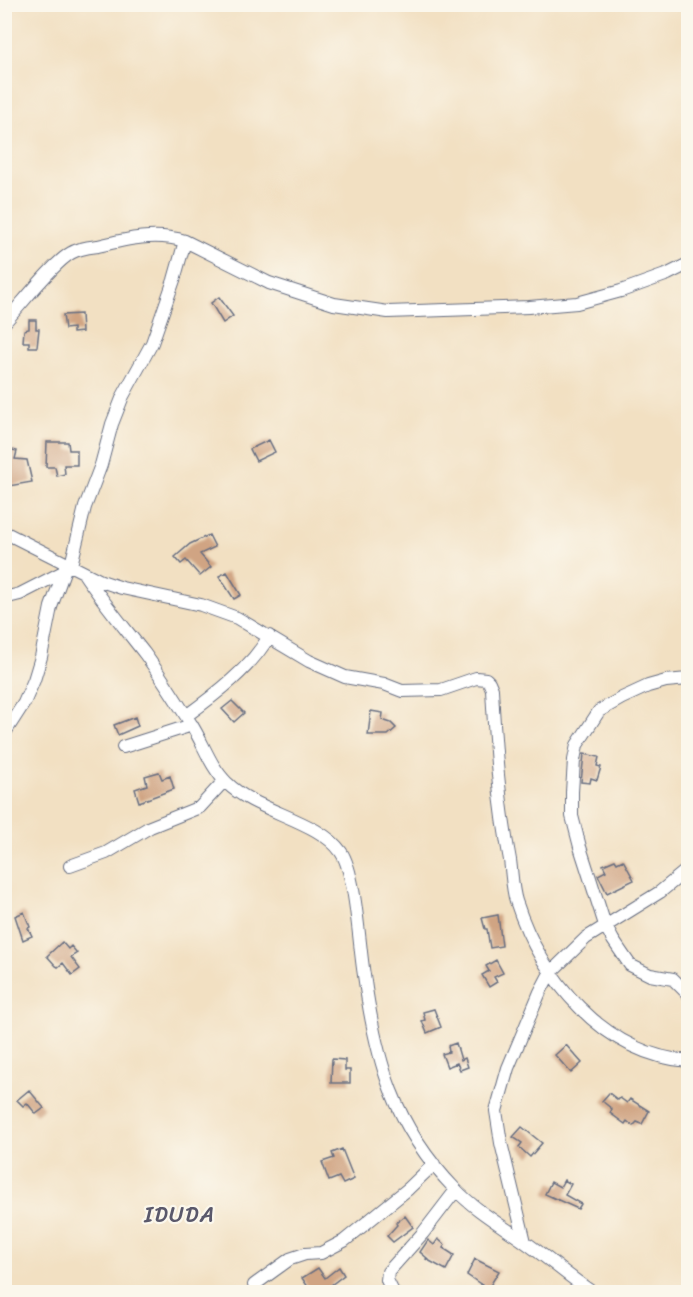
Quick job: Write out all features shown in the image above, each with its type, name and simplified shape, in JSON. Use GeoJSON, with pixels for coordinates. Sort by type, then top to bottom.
{"type":"FeatureCollection","features":[{"type":"Feature","properties":{"kind":"street"},"geometry":{"type":"LineString","coordinates":[[4,323],[71,253],[127,239],[150,237],[185,241],[269,283],[334,304],[388,312],[577,303],[649,281],[688,264]]}},
{"type":"Feature","properties":{"kind":"street"},"geometry":{"type":"LineString","coordinates":[[4,734],[24,703],[34,680],[51,607],[67,567],[85,507],[101,465],[112,424],[123,396],[152,343],[185,241]]}},
{"type":"Feature","properties":{"kind":"street"},"geometry":{"type":"LineString","coordinates":[[4,532],[67,567],[83,571],[122,588],[201,605],[237,618],[309,661],[345,677],[384,684],[402,691],[441,690],[476,678],[486,679],[492,689],[501,802],[515,898],[540,958],[550,973],[588,1015],[620,1040],[671,1060],[688,1061]]}},
{"type":"Feature","properties":{"kind":"street"},"geometry":{"type":"LineString","coordinates":[[4,598],[20,594],[67,567]]}},
{"type":"Feature","properties":{"kind":"street"},"geometry":{"type":"LineString","coordinates":[[83,571],[147,657],[189,720],[224,781],[242,796],[296,820],[329,839],[346,861],[350,870],[368,1004],[380,1057],[391,1094],[408,1129],[456,1190],[484,1214],[592,1293]]}},
{"type":"Feature","properties":{"kind":"street"},"geometry":{"type":"LineString","coordinates":[[123,747],[189,720],[254,659],[261,651],[268,636]]}},
{"type":"Feature","properties":{"kind":"street"},"geometry":{"type":"LineString","coordinates":[[688,679],[666,681],[648,686],[598,711],[577,745],[574,760],[572,816],[605,925],[630,965],[650,975],[673,979],[688,994]]}},
{"type":"Feature","properties":{"kind":"street"},"geometry":{"type":"LineString","coordinates":[[70,866],[106,853],[150,827],[200,807],[224,781]]}},
{"type":"Feature","properties":{"kind":"street"},"geometry":{"type":"LineString","coordinates":[[525,1242],[506,1166],[496,1111],[508,1068],[540,992],[550,973],[586,938],[660,892],[688,869]]}},
{"type":"Feature","properties":{"kind":"street"},"geometry":{"type":"LineString","coordinates":[[254,1285],[290,1259],[305,1254],[321,1253],[344,1241],[408,1189],[434,1164]]}},
{"type":"Feature","properties":{"kind":"street"},"geometry":{"type":"LineString","coordinates":[[393,1293],[387,1280],[388,1272],[423,1233],[456,1190]]}},
{"type":"Feature","properties":{"kind":"building"},"geometry":{"type":"Polygon","coordinates":[[[219,297],[233,316],[223,323],[211,303],[219,297]]]}},
{"type":"Feature","properties":{"kind":"building"},"geometry":{"type":"Polygon","coordinates":[[[81,314],[82,332],[73,333],[73,328],[65,329],[63,315],[81,314]]]}},
{"type":"Feature","properties":{"kind":"building"},"geometry":{"type":"Polygon","coordinates":[[[29,320],[36,320],[36,329],[39,329],[37,347],[29,347],[29,342],[23,342],[24,330],[29,329],[29,320]]]}},
{"type":"Feature","properties":{"kind":"building"},"geometry":{"type":"Polygon","coordinates":[[[269,440],[275,452],[256,461],[250,449],[269,440]]]}},
{"type":"Feature","properties":{"kind":"building"},"geometry":{"type":"Polygon","coordinates":[[[47,442],[68,442],[69,450],[77,450],[77,465],[64,465],[65,474],[57,476],[55,467],[46,467],[47,442]]]}},
{"type":"Feature","properties":{"kind":"building"},"geometry":{"type":"Polygon","coordinates":[[[4,448],[17,451],[15,459],[27,460],[32,482],[9,486],[4,448]]]}},
{"type":"Feature","properties":{"kind":"building"},"geometry":{"type":"Polygon","coordinates":[[[209,535],[215,547],[200,554],[211,567],[200,576],[186,560],[181,564],[175,557],[190,544],[209,535]]]}},
{"type":"Feature","properties":{"kind":"building"},"geometry":{"type":"Polygon","coordinates":[[[227,572],[241,595],[234,599],[219,576],[227,572]]]}},
{"type":"Feature","properties":{"kind":"building"},"geometry":{"type":"Polygon","coordinates":[[[232,701],[244,713],[234,722],[222,709],[232,701]]]}},
{"type":"Feature","properties":{"kind":"building"},"geometry":{"type":"Polygon","coordinates":[[[371,711],[383,713],[382,720],[391,723],[396,728],[388,735],[368,735],[371,711]]]}},
{"type":"Feature","properties":{"kind":"building"},"geometry":{"type":"Polygon","coordinates":[[[135,717],[138,726],[118,735],[114,725],[135,717]]]}},
{"type":"Feature","properties":{"kind":"building"},"geometry":{"type":"Polygon","coordinates":[[[584,754],[599,757],[597,766],[601,767],[597,780],[591,778],[590,783],[581,782],[584,754]]]}},
{"type":"Feature","properties":{"kind":"building"},"geometry":{"type":"Polygon","coordinates":[[[159,772],[162,779],[170,776],[174,789],[139,802],[135,789],[147,785],[145,776],[159,772]]]}},
{"type":"Feature","properties":{"kind":"building"},"geometry":{"type":"Polygon","coordinates":[[[615,860],[617,863],[623,860],[634,880],[607,893],[598,875],[606,871],[603,865],[615,860]]]}},
{"type":"Feature","properties":{"kind":"building"},"geometry":{"type":"Polygon","coordinates":[[[24,912],[32,936],[23,940],[15,916],[24,912]]]}},
{"type":"Feature","properties":{"kind":"building"},"geometry":{"type":"Polygon","coordinates":[[[498,915],[502,946],[490,948],[487,929],[485,929],[482,918],[498,915]]]}},
{"type":"Feature","properties":{"kind":"building"},"geometry":{"type":"Polygon","coordinates":[[[62,942],[68,949],[71,946],[77,953],[71,957],[80,969],[72,975],[63,963],[58,967],[47,956],[62,942]]]}},
{"type":"Feature","properties":{"kind":"building"},"geometry":{"type":"Polygon","coordinates":[[[496,960],[503,973],[494,977],[497,982],[489,987],[482,975],[489,971],[486,966],[496,960]]]}},
{"type":"Feature","properties":{"kind":"building"},"geometry":{"type":"Polygon","coordinates":[[[434,1009],[441,1027],[427,1033],[422,1021],[425,1020],[423,1012],[434,1009]]]}},
{"type":"Feature","properties":{"kind":"building"},"geometry":{"type":"Polygon","coordinates":[[[456,1043],[461,1060],[465,1058],[468,1067],[460,1070],[457,1063],[447,1067],[442,1054],[449,1052],[448,1046],[456,1043]]]}},
{"type":"Feature","properties":{"kind":"building"},"geometry":{"type":"Polygon","coordinates":[[[566,1045],[582,1063],[571,1073],[555,1055],[566,1045]]]}},
{"type":"Feature","properties":{"kind":"building"},"geometry":{"type":"Polygon","coordinates":[[[332,1059],[345,1060],[345,1070],[350,1070],[350,1083],[331,1083],[332,1059]]]}},
{"type":"Feature","properties":{"kind":"building"},"geometry":{"type":"Polygon","coordinates":[[[29,1090],[44,1108],[36,1114],[27,1103],[23,1106],[17,1100],[29,1090]]]}},
{"type":"Feature","properties":{"kind":"building"},"geometry":{"type":"Polygon","coordinates":[[[609,1093],[627,1103],[630,1099],[649,1111],[642,1124],[637,1122],[633,1126],[627,1121],[625,1124],[610,1113],[612,1109],[602,1101],[609,1093]]]}},
{"type":"Feature","properties":{"kind":"building"},"geometry":{"type":"Polygon","coordinates":[[[522,1127],[542,1143],[530,1157],[519,1147],[522,1143],[513,1137],[522,1127]]]}},
{"type":"Feature","properties":{"kind":"building"},"geometry":{"type":"Polygon","coordinates":[[[342,1149],[354,1179],[343,1184],[339,1177],[329,1181],[322,1162],[334,1158],[332,1153],[342,1149]]]}},
{"type":"Feature","properties":{"kind":"building"},"geometry":{"type":"Polygon","coordinates":[[[564,1180],[571,1184],[565,1195],[581,1204],[578,1209],[545,1194],[551,1182],[560,1187],[564,1180]]]}},
{"type":"Feature","properties":{"kind":"building"},"geometry":{"type":"Polygon","coordinates":[[[405,1216],[413,1227],[393,1242],[387,1236],[397,1225],[396,1223],[405,1216]]]}},
{"type":"Feature","properties":{"kind":"building"},"geometry":{"type":"Polygon","coordinates":[[[438,1239],[445,1245],[443,1248],[454,1255],[446,1270],[426,1259],[420,1252],[428,1240],[434,1245],[438,1239]]]}},
{"type":"Feature","properties":{"kind":"building"},"geometry":{"type":"Polygon","coordinates":[[[475,1259],[499,1271],[488,1289],[467,1275],[475,1259]]]}},
{"type":"Feature","properties":{"kind":"building"},"geometry":{"type":"Polygon","coordinates":[[[339,1267],[344,1275],[326,1289],[328,1293],[312,1293],[302,1278],[318,1268],[325,1278],[339,1267]]]}},
{"type":"Feature","properties":{"kind":"district","name":"IDUDA"},"geometry":{"type":"Point","coordinates":[180,1214]}}]}
